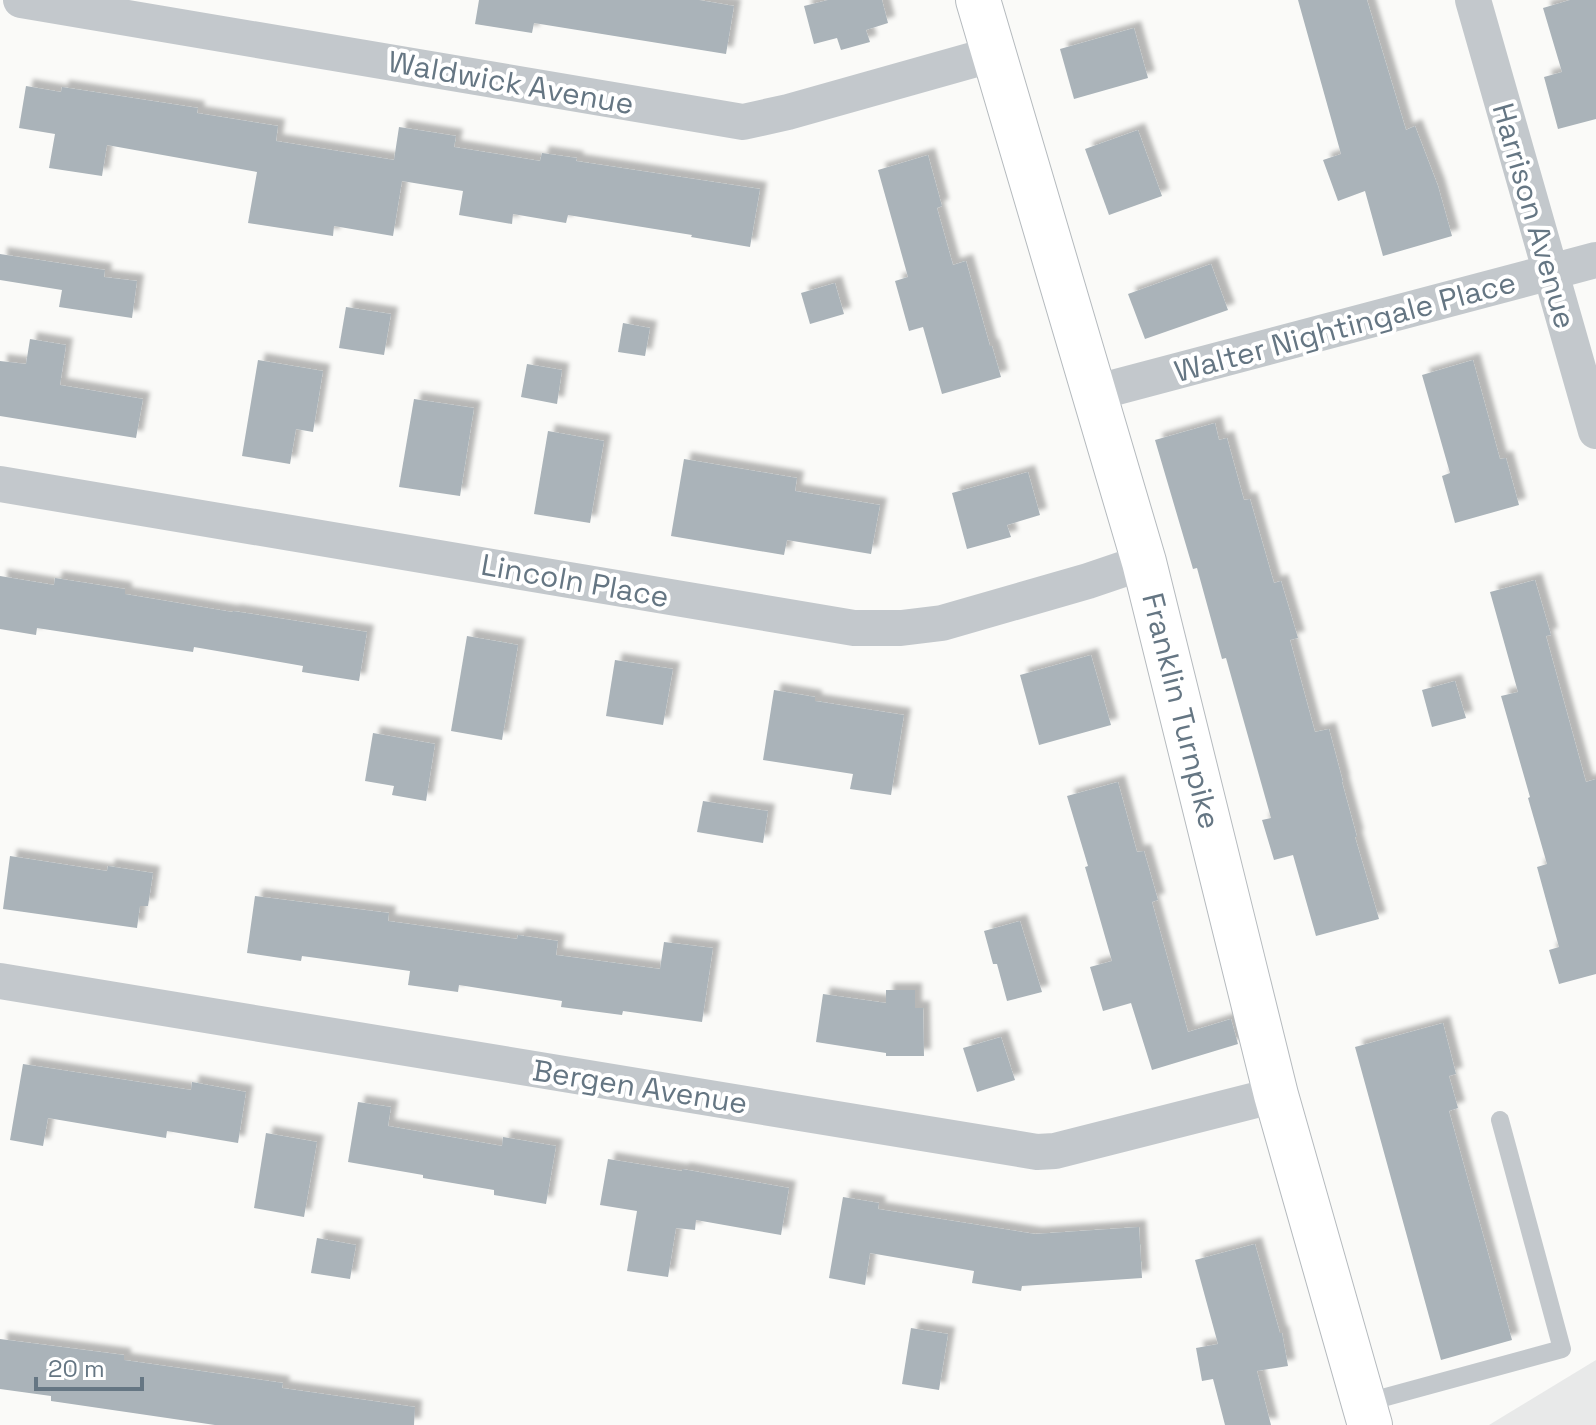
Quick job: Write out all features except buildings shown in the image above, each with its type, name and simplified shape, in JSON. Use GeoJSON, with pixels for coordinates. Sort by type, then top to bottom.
{"type":"FeatureCollection","features":[{"type":"Feature","properties":{"kind":"main road","name":"Franklin Turnpike"},"geometry":{"type":"LineString","coordinates":[[978,0],[1144,562],[1276,1095],[1367,1414]]}},
{"type":"Feature","properties":{"kind":"street","name":"Waldwick Avenue"},"geometry":{"type":"LineString","coordinates":[[21,0],[743,122],[994,54]]}},
{"type":"Feature","properties":{"kind":"street","name":"Harrison Avenue"},"geometry":{"type":"LineString","coordinates":[[1473,0],[1596,431]]}},
{"type":"Feature","properties":{"kind":"street","name":"Walter Nightingale Place"},"geometry":{"type":"LineString","coordinates":[[1094,393],[1596,260]]}},
{"type":"Feature","properties":{"kind":"street","name":"Lincoln Place"},"geometry":{"type":"LineString","coordinates":[[0,484],[854,628],[901,628],[942,623],[1144,562]]}},
{"type":"Feature","properties":{"kind":"street","name":"Bergen Avenue"},"geometry":{"type":"LineString","coordinates":[[0,981],[1037,1152],[1055,1151],[1276,1095]]}},
{"type":"Feature","properties":{"kind":"lane"},"geometry":{"type":"LineString","coordinates":[[1367,1414],[1562,1349],[1500,1120]]}},
{"type":"Feature","properties":{"kind":"shaded area"},"geometry":{"type":"Polygon","coordinates":[[[1596,1360],[1596,1425],[1489,1425],[1596,1360]]]}}]}
